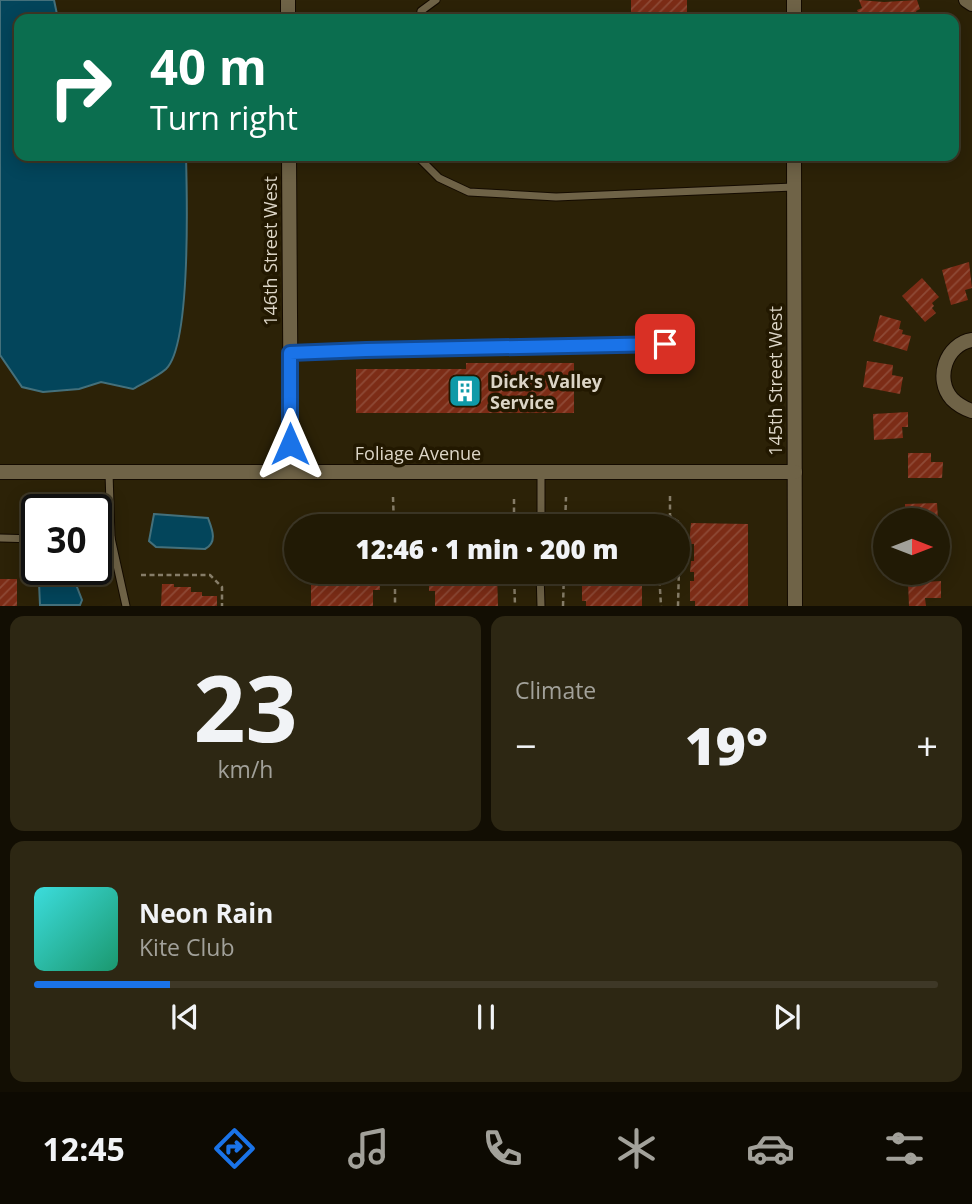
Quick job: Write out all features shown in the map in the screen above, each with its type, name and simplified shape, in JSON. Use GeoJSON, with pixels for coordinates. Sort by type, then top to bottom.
{"type":"FeatureCollection","features":[{"type":"Feature","properties":{"kind":"street"},"geometry":{"type":"LineString","coordinates":[[966,0],[972,4]]}},
{"type":"Feature","properties":{"kind":"street","name":"146th Street West"},"geometry":{"type":"LineString","coordinates":[[289,161],[291,472]]}},
{"type":"Feature","properties":{"kind":"street","name":"145th Street West"},"geometry":{"type":"LineString","coordinates":[[794,161],[795,606]]}},
{"type":"Feature","properties":{"kind":"street"},"geometry":{"type":"LineString","coordinates":[[972,340],[964,341],[953,349],[943,373],[952,399],[972,411]]}},
{"type":"Feature","properties":{"kind":"street","name":"Foliage Avenue"},"geometry":{"type":"LineString","coordinates":[[0,472],[795,472]]}},
{"type":"Feature","properties":{"kind":"lane"},"geometry":{"type":"LineString","coordinates":[[420,14],[421,10],[436,0]]}},
{"type":"Feature","properties":{"kind":"lane"},"geometry":{"type":"LineString","coordinates":[[422,161],[439,178],[469,192],[556,197],[794,187]]}},
{"type":"Feature","properties":{"kind":"lane"},"geometry":{"type":"LineString","coordinates":[[290,353],[665,344]]}},
{"type":"Feature","properties":{"kind":"lane"},"geometry":{"type":"LineString","coordinates":[[109,472],[110,494]]}},
{"type":"Feature","properties":{"kind":"lane"},"geometry":{"type":"LineString","coordinates":[[541,472],[541,514]]}},
{"type":"Feature","properties":{"kind":"lane"},"geometry":{"type":"LineString","coordinates":[[0,538],[21,539]]}},
{"type":"Feature","properties":{"kind":"lane"},"geometry":{"type":"LineString","coordinates":[[112,543],[126,606]]}},
{"type":"Feature","properties":{"kind":"lane"},"geometry":{"type":"LineString","coordinates":[[540,584],[541,606]]}},
{"type":"Feature","properties":{"kind":"path"},"geometry":{"type":"LineString","coordinates":[[670,496],[670,514]]}},
{"type":"Feature","properties":{"kind":"path"},"geometry":{"type":"LineString","coordinates":[[393,497],[394,514]]}},
{"type":"Feature","properties":{"kind":"path"},"geometry":{"type":"LineString","coordinates":[[565,514],[566,497]]}},
{"type":"Feature","properties":{"kind":"path"},"geometry":{"type":"LineString","coordinates":[[514,499],[514,514]]}},
{"type":"Feature","properties":{"kind":"path"},"geometry":{"type":"LineString","coordinates":[[141,575],[210,575],[222,587],[222,606]]}},
{"type":"Feature","properties":{"kind":"path"},"geometry":{"type":"LineString","coordinates":[[395,584],[395,606]]}},
{"type":"Feature","properties":{"kind":"path"},"geometry":{"type":"LineString","coordinates":[[514,584],[515,606]]}},
{"type":"Feature","properties":{"kind":"path"},"geometry":{"type":"LineString","coordinates":[[563,606],[564,584]]}},
{"type":"Feature","properties":{"kind":"path"},"geometry":{"type":"LineString","coordinates":[[660,584],[661,606]]}},
{"type":"Feature","properties":{"kind":"path"},"geometry":{"type":"LineString","coordinates":[[678,606],[679,584]]}},
{"type":"Feature","properties":{"kind":"water"},"geometry":{"type":"Polygon","coordinates":[[[0,0],[54,0],[57,14],[14,14],[14,161],[186,161],[186,268],[180,331],[174,355],[166,369],[133,389],[101,382],[79,389],[43,392],[22,387],[0,355],[0,0]]]}},
{"type":"Feature","properties":{"kind":"water"},"geometry":{"type":"Polygon","coordinates":[[[154,514],[208,518],[213,535],[212,543],[205,549],[156,547],[149,541],[154,514]]]}},
{"type":"Feature","properties":{"kind":"water"},"geometry":{"type":"Polygon","coordinates":[[[39,585],[76,585],[82,600],[80,605],[40,605],[39,585]]]}},
{"type":"Feature","properties":{"kind":"building"},"geometry":{"type":"Polygon","coordinates":[[[631,0],[687,0],[687,14],[631,14],[631,0]]]}},
{"type":"Feature","properties":{"kind":"building"},"geometry":{"type":"Polygon","coordinates":[[[859,0],[917,0],[920,9],[916,11],[917,14],[859,14],[857,10],[862,8],[859,0]]]}},
{"type":"Feature","properties":{"kind":"building"},"geometry":{"type":"Polygon","coordinates":[[[969,262],[972,288],[965,290],[968,300],[951,305],[942,270],[969,262]]]}},
{"type":"Feature","properties":{"kind":"building"},"geometry":{"type":"Polygon","coordinates":[[[922,278],[939,297],[932,303],[936,313],[925,322],[902,296],[922,278]]]}},
{"type":"Feature","properties":{"kind":"building"},"geometry":{"type":"Polygon","coordinates":[[[880,315],[901,321],[899,329],[903,330],[902,334],[911,336],[907,351],[873,341],[880,315]]]}},
{"type":"Feature","properties":{"kind":"building"},"geometry":{"type":"Polygon","coordinates":[[[867,361],[893,365],[892,375],[903,377],[900,394],[863,387],[867,361]]]}},
{"type":"Feature","properties":{"kind":"building","name":"Dick's Valley Service"},"geometry":{"type":"Polygon","coordinates":[[[466,363],[574,363],[574,413],[356,413],[356,369],[466,369],[466,363]]]}},
{"type":"Feature","properties":{"kind":"building"},"geometry":{"type":"Polygon","coordinates":[[[908,412],[908,427],[902,427],[903,438],[874,440],[873,414],[908,412]]]}},
{"type":"Feature","properties":{"kind":"building"},"geometry":{"type":"Polygon","coordinates":[[[908,453],[931,453],[931,462],[943,462],[942,478],[908,478],[908,453]]]}},
{"type":"Feature","properties":{"kind":"building"},"geometry":{"type":"Polygon","coordinates":[[[937,503],[937,508],[905,508],[905,504],[937,503]]]}},
{"type":"Feature","properties":{"kind":"building"},"geometry":{"type":"Polygon","coordinates":[[[691,523],[748,524],[748,606],[695,606],[695,601],[690,601],[690,581],[694,581],[694,572],[690,572],[691,561],[694,561],[694,544],[690,544],[691,523]]]}},
{"type":"Feature","properties":{"kind":"building"},"geometry":{"type":"Polygon","coordinates":[[[0,579],[17,579],[17,606],[0,606],[0,579]]]}},
{"type":"Feature","properties":{"kind":"building"},"geometry":{"type":"Polygon","coordinates":[[[162,584],[191,587],[191,592],[202,592],[202,596],[217,596],[217,606],[161,606],[162,584]]]}},
{"type":"Feature","properties":{"kind":"building"},"geometry":{"type":"Polygon","coordinates":[[[311,584],[380,584],[380,590],[373,590],[373,606],[311,606],[311,584]]]}},
{"type":"Feature","properties":{"kind":"building"},"geometry":{"type":"Polygon","coordinates":[[[429,584],[497,584],[498,606],[435,606],[435,591],[429,591],[429,584]]]}},
{"type":"Feature","properties":{"kind":"building"},"geometry":{"type":"Polygon","coordinates":[[[582,584],[642,584],[642,606],[586,606],[586,601],[582,601],[582,584]]]}},
{"type":"Feature","properties":{"kind":"building"},"geometry":{"type":"Polygon","coordinates":[[[908,585],[941,585],[941,598],[925,598],[926,606],[909,606],[908,585]]]}},
{"type":"Feature","properties":{"kind":"place","name":"Dick's Valley Service"},"geometry":{"type":"Point","coordinates":[465,391]}},
{"type":"Feature","properties":{"kind":"route"},"geometry":{"type":"LineString","coordinates":[[290,444],[290,353],[665,344]]}}]}
